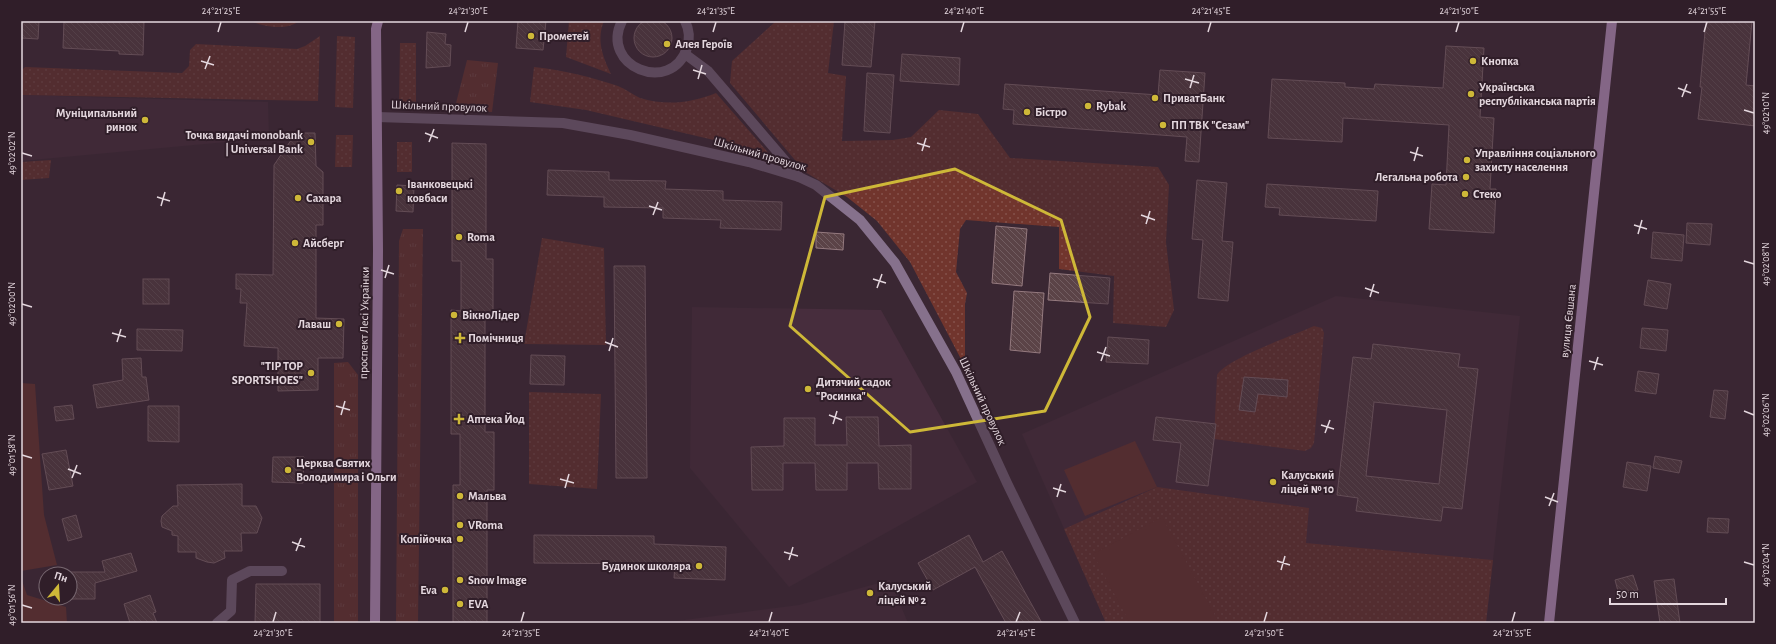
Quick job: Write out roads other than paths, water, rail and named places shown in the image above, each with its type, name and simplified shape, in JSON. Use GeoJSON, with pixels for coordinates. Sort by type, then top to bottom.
{"type":"FeatureCollection","features":[{"type":"Feature","properties":{"kind":"main road","name":"вулиця Євшана"},"geometry":{"type":"LineString","coordinates":[[1549,623],[1612,21]]}},
{"type":"Feature","properties":{"kind":"main road","name":"проспект Лесі Українки"},"geometry":{"type":"LineString","coordinates":[[375,623],[377,22]]}},
{"type":"Feature","properties":{"kind":"street"},"geometry":{"type":"LineString","coordinates":[[622,21],[618,35],[622,54],[636,68],[646,72],[664,71],[678,63],[685,54],[689,34],[685,21]]}},
{"type":"Feature","properties":{"kind":"street"},"geometry":{"type":"LineString","coordinates":[[685,54],[708,71],[800,177]]}},
{"type":"Feature","properties":{"kind":"street","name":"Шкільний провулок"},"geometry":{"type":"LineString","coordinates":[[377,117],[564,123],[630,135],[726,157],[800,177],[816,185],[860,220],[895,263],[956,372],[1007,483],[1075,623]]}},
{"type":"Feature","properties":{"kind":"street"},"geometry":{"type":"LineString","coordinates":[[218,623],[231,611],[232,580],[250,571],[282,571]]}},
{"type":"Feature","properties":{"kind":"place","name":"Прометей"},"geometry":{"type":"Point","coordinates":[531,36]}},
{"type":"Feature","properties":{"kind":"place","name":"Алея Героїв"},"geometry":{"type":"Point","coordinates":[667,44]}},
{"type":"Feature","properties":{"kind":"place","name":"Кнопка"},"geometry":{"type":"Point","coordinates":[1473,61]}},
{"type":"Feature","properties":{"kind":"place","name":"Українська республіканська партія"},"geometry":{"type":"Point","coordinates":[1471,94]}},
{"type":"Feature","properties":{"kind":"place","name":"ПриватБанк"},"geometry":{"type":"Point","coordinates":[1155,98]}},
{"type":"Feature","properties":{"kind":"place","name":"Rybak"},"geometry":{"type":"Point","coordinates":[1088,106]}},
{"type":"Feature","properties":{"kind":"place","name":"Бістро"},"geometry":{"type":"Point","coordinates":[1027,112]}},
{"type":"Feature","properties":{"kind":"place","name":"Муніципальний ринок"},"geometry":{"type":"Point","coordinates":[145,120]}},
{"type":"Feature","properties":{"kind":"place","name":"ПП ТВК \"Сезам\""},"geometry":{"type":"Point","coordinates":[1163,125]}},
{"type":"Feature","properties":{"kind":"place","name":"Точка видачі monobank | Universal Bank"},"geometry":{"type":"Point","coordinates":[311,142]}},
{"type":"Feature","properties":{"kind":"place","name":"Управління соціального захисту населення"},"geometry":{"type":"Point","coordinates":[1467,160]}},
{"type":"Feature","properties":{"kind":"place","name":"Легальна робота"},"geometry":{"type":"Point","coordinates":[1466,177]}},
{"type":"Feature","properties":{"kind":"place","name":"Іванковецькі ковбаси"},"geometry":{"type":"Point","coordinates":[399,191]}},
{"type":"Feature","properties":{"kind":"place","name":"Стеко"},"geometry":{"type":"Point","coordinates":[1465,194]}},
{"type":"Feature","properties":{"kind":"place","name":"Сахара"},"geometry":{"type":"Point","coordinates":[298,198]}},
{"type":"Feature","properties":{"kind":"place","name":"Roma"},"geometry":{"type":"Point","coordinates":[459,237]}},
{"type":"Feature","properties":{"kind":"place","name":"Айсберг"},"geometry":{"type":"Point","coordinates":[295,243]}},
{"type":"Feature","properties":{"kind":"place","name":"ВікноЛідер"},"geometry":{"type":"Point","coordinates":[454,315]}},
{"type":"Feature","properties":{"kind":"place","name":"Лаваш"},"geometry":{"type":"Point","coordinates":[339,324]}},
{"type":"Feature","properties":{"kind":"place","name":"Помічниця"},"geometry":{"type":"Point","coordinates":[460,338]}},
{"type":"Feature","properties":{"kind":"place","name":"\"TIP TOP SPORTSHOES\""},"geometry":{"type":"Point","coordinates":[311,373]}},
{"type":"Feature","properties":{"kind":"place","name":"Дитячий садок \"Росинка\""},"geometry":{"type":"Point","coordinates":[808,389]}},
{"type":"Feature","properties":{"kind":"place","name":"Аптека Йод"},"geometry":{"type":"Point","coordinates":[459,419]}},
{"type":"Feature","properties":{"kind":"place","name":"Церква Святих Володимира і Ольги"},"geometry":{"type":"Point","coordinates":[288,470]}},
{"type":"Feature","properties":{"kind":"place","name":"Калуський ліцей № 10"},"geometry":{"type":"Point","coordinates":[1273,482]}},
{"type":"Feature","properties":{"kind":"place","name":"Мальва"},"geometry":{"type":"Point","coordinates":[460,496]}},
{"type":"Feature","properties":{"kind":"place","name":"VRoma"},"geometry":{"type":"Point","coordinates":[460,525]}},
{"type":"Feature","properties":{"kind":"place","name":"Копійочка"},"geometry":{"type":"Point","coordinates":[460,539]}},
{"type":"Feature","properties":{"kind":"place","name":"Будинок школяра"},"geometry":{"type":"Point","coordinates":[699,566]}},
{"type":"Feature","properties":{"kind":"place","name":"Snow Image"},"geometry":{"type":"Point","coordinates":[460,580]}},
{"type":"Feature","properties":{"kind":"place","name":"Eva"},"geometry":{"type":"Point","coordinates":[445,590]}},
{"type":"Feature","properties":{"kind":"place","name":"Калуський ліцей № 2"},"geometry":{"type":"Point","coordinates":[870,593]}},
{"type":"Feature","properties":{"kind":"place","name":"ЕVA"},"geometry":{"type":"Point","coordinates":[460,604]}}]}
